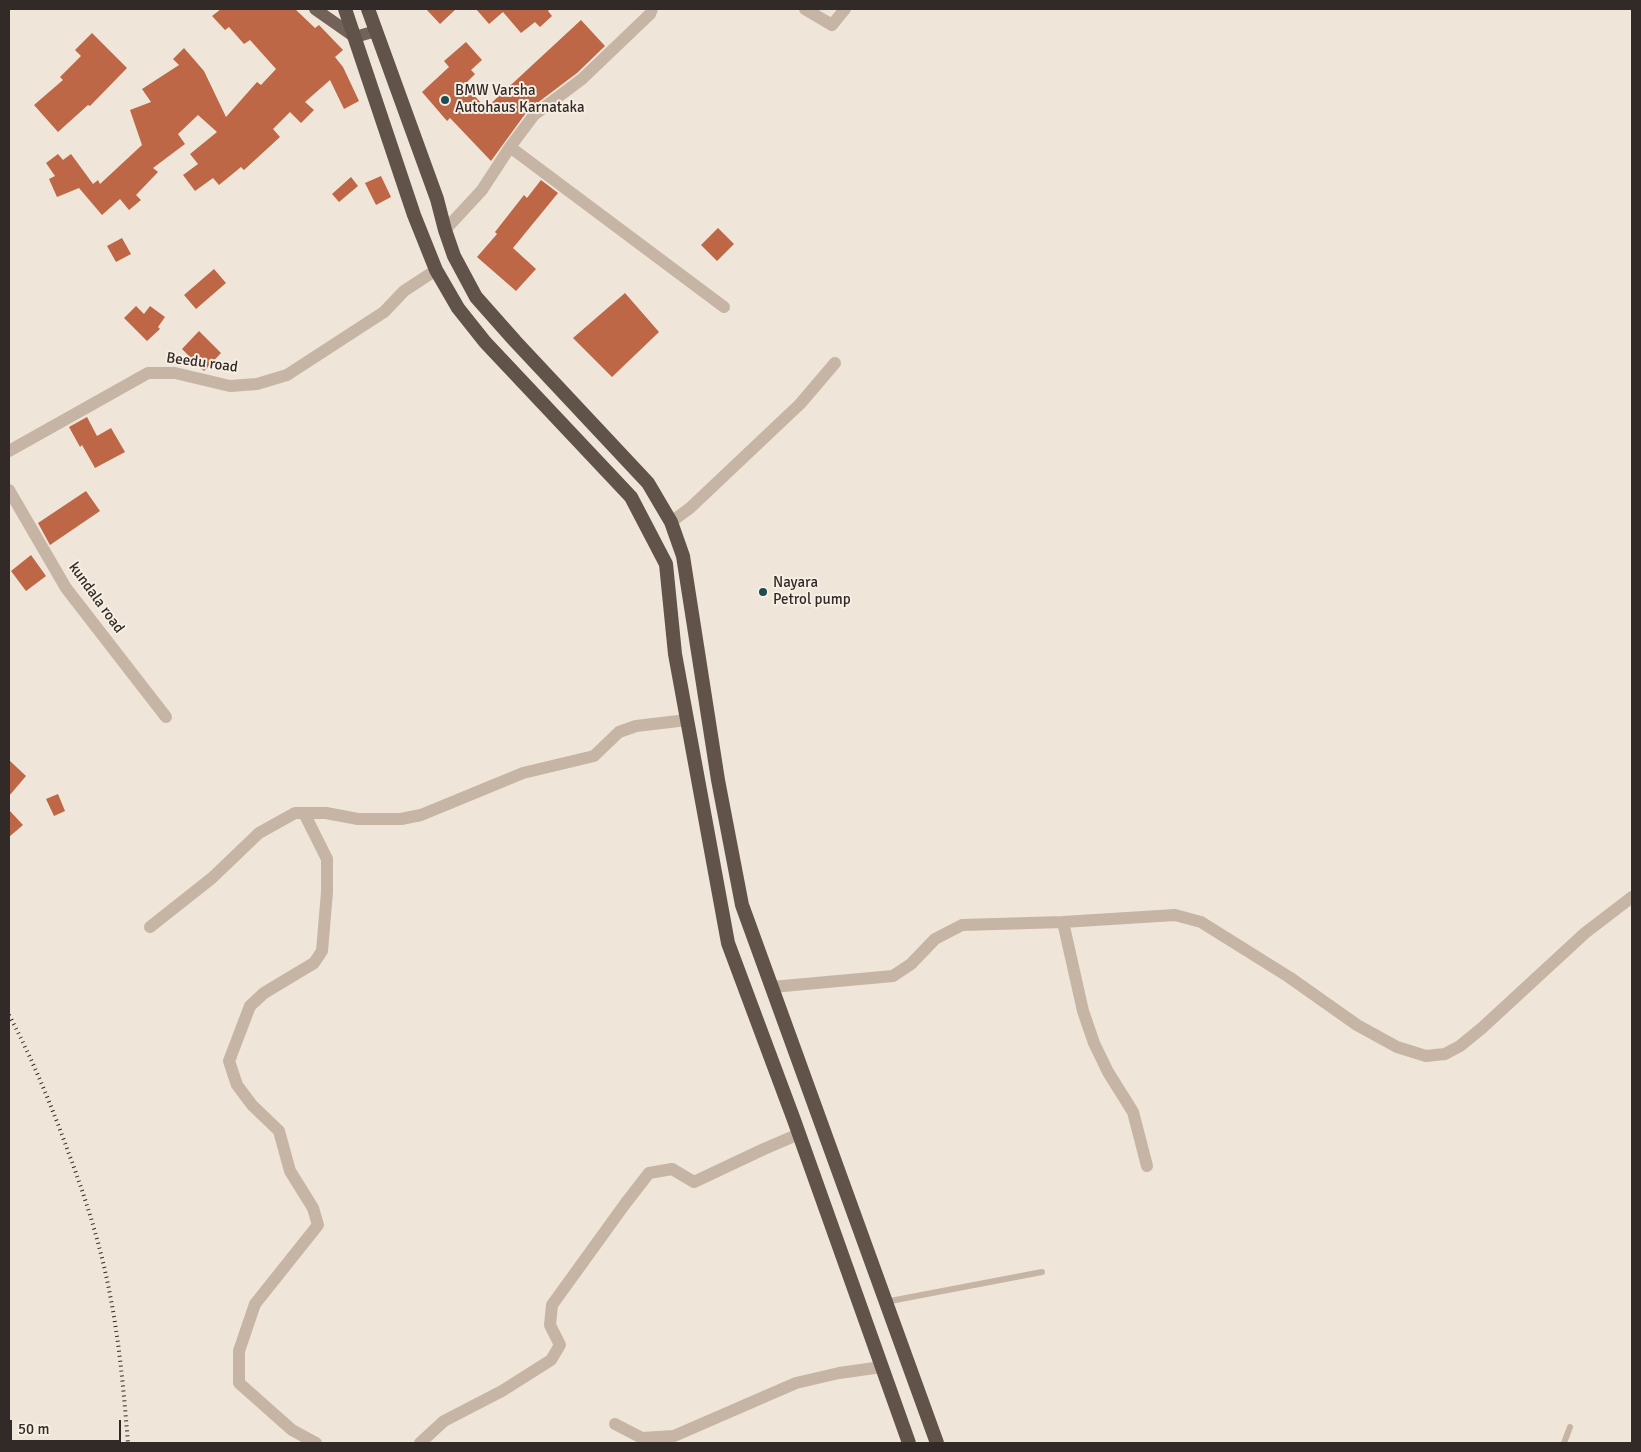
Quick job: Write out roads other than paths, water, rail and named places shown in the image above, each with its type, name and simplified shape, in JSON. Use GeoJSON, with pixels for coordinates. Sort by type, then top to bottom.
{"type":"FeatureCollection","features":[{"type":"Feature","properties":{"kind":"highway"},"geometry":{"type":"LineString","coordinates":[[345,9],[414,215],[436,270],[458,308],[485,342],[630,497],[666,564],[674,654],[728,943],[799,1134],[909,1443]]}},
{"type":"Feature","properties":{"kind":"highway"},"geometry":{"type":"LineString","coordinates":[[368,9],[454,256],[476,297],[514,342],[648,484],[671,522],[683,556],[718,780],[742,905],[937,1443]]}},
{"type":"Feature","properties":{"kind":"main road"},"geometry":{"type":"LineString","coordinates":[[315,9],[355,37],[376,31]]}},
{"type":"Feature","properties":{"kind":"street"},"geometry":{"type":"LineString","coordinates":[[445,230],[482,190],[534,115],[582,79],[650,14],[652,9]]}},
{"type":"Feature","properties":{"kind":"street"},"geometry":{"type":"LineString","coordinates":[[805,9],[832,25],[845,9]]}},
{"type":"Feature","properties":{"kind":"street"},"geometry":{"type":"LineString","coordinates":[[510,147],[724,307]]}},
{"type":"Feature","properties":{"kind":"street","name":"Beedu road"},"geometry":{"type":"LineString","coordinates":[[9,451],[148,373],[175,373],[230,386],[256,384],[287,375],[384,312],[404,291],[436,270]]}},
{"type":"Feature","properties":{"kind":"street"},"geometry":{"type":"LineString","coordinates":[[671,522],[690,508],[800,404],[835,363]]}},
{"type":"Feature","properties":{"kind":"street","name":"kundala road"},"geometry":{"type":"LineString","coordinates":[[9,490],[66,588],[166,717]]}},
{"type":"Feature","properties":{"kind":"street"},"geometry":{"type":"LineString","coordinates":[[150,927],[212,878],[259,833],[295,813],[326,812],[358,819],[401,819],[421,816],[523,773],[594,756],[619,732],[636,726],[686,720]]}},
{"type":"Feature","properties":{"kind":"street"},"geometry":{"type":"LineString","coordinates":[[304,813],[327,859],[327,892],[322,950],[314,963],[264,992],[250,1006],[229,1061],[238,1085],[252,1104],[279,1131],[290,1171],[313,1208],[318,1225],[255,1304],[239,1351],[239,1383],[292,1430],[316,1443]]}},
{"type":"Feature","properties":{"kind":"street"},"geometry":{"type":"LineString","coordinates":[[772,987],[893,976],[911,964],[935,939],[962,925],[1063,922],[1175,915],[1201,922],[1289,977],[1357,1025],[1397,1048],[1426,1056],[1445,1054],[1460,1046],[1585,933],[1632,897]]}},
{"type":"Feature","properties":{"kind":"street"},"geometry":{"type":"LineString","coordinates":[[1063,922],[1083,1011],[1094,1043],[1108,1072],[1133,1112],[1147,1166]]}},
{"type":"Feature","properties":{"kind":"street"},"geometry":{"type":"LineString","coordinates":[[420,1443],[444,1421],[502,1391],[551,1360],[560,1344],[550,1325],[552,1305],[649,1173],[672,1169],[694,1182],[764,1148],[799,1134]]}},
{"type":"Feature","properties":{"kind":"street"},"geometry":{"type":"LineString","coordinates":[[615,1424],[642,1438],[674,1436],[796,1383],[839,1373],[882,1367]]}},
{"type":"Feature","properties":{"kind":"lane"},"geometry":{"type":"LineString","coordinates":[[885,1302],[1042,1272]]}},
{"type":"Feature","properties":{"kind":"lane"},"geometry":{"type":"LineString","coordinates":[[1564,1443],[1570,1427]]}},
{"type":"Feature","properties":{"kind":"railway"},"geometry":{"type":"LineString","coordinates":[[9,1015],[34,1066],[56,1119],[99,1244],[117,1335],[128,1443]]}},
{"type":"Feature","properties":{"kind":"place","name":"BMW Varsha Autohaus Karnataka"},"geometry":{"type":"Point","coordinates":[445,100]}},
{"type":"Feature","properties":{"kind":"place","name":"Nayara Petrol pump"},"geometry":{"type":"Point","coordinates":[763,592]}}]}
